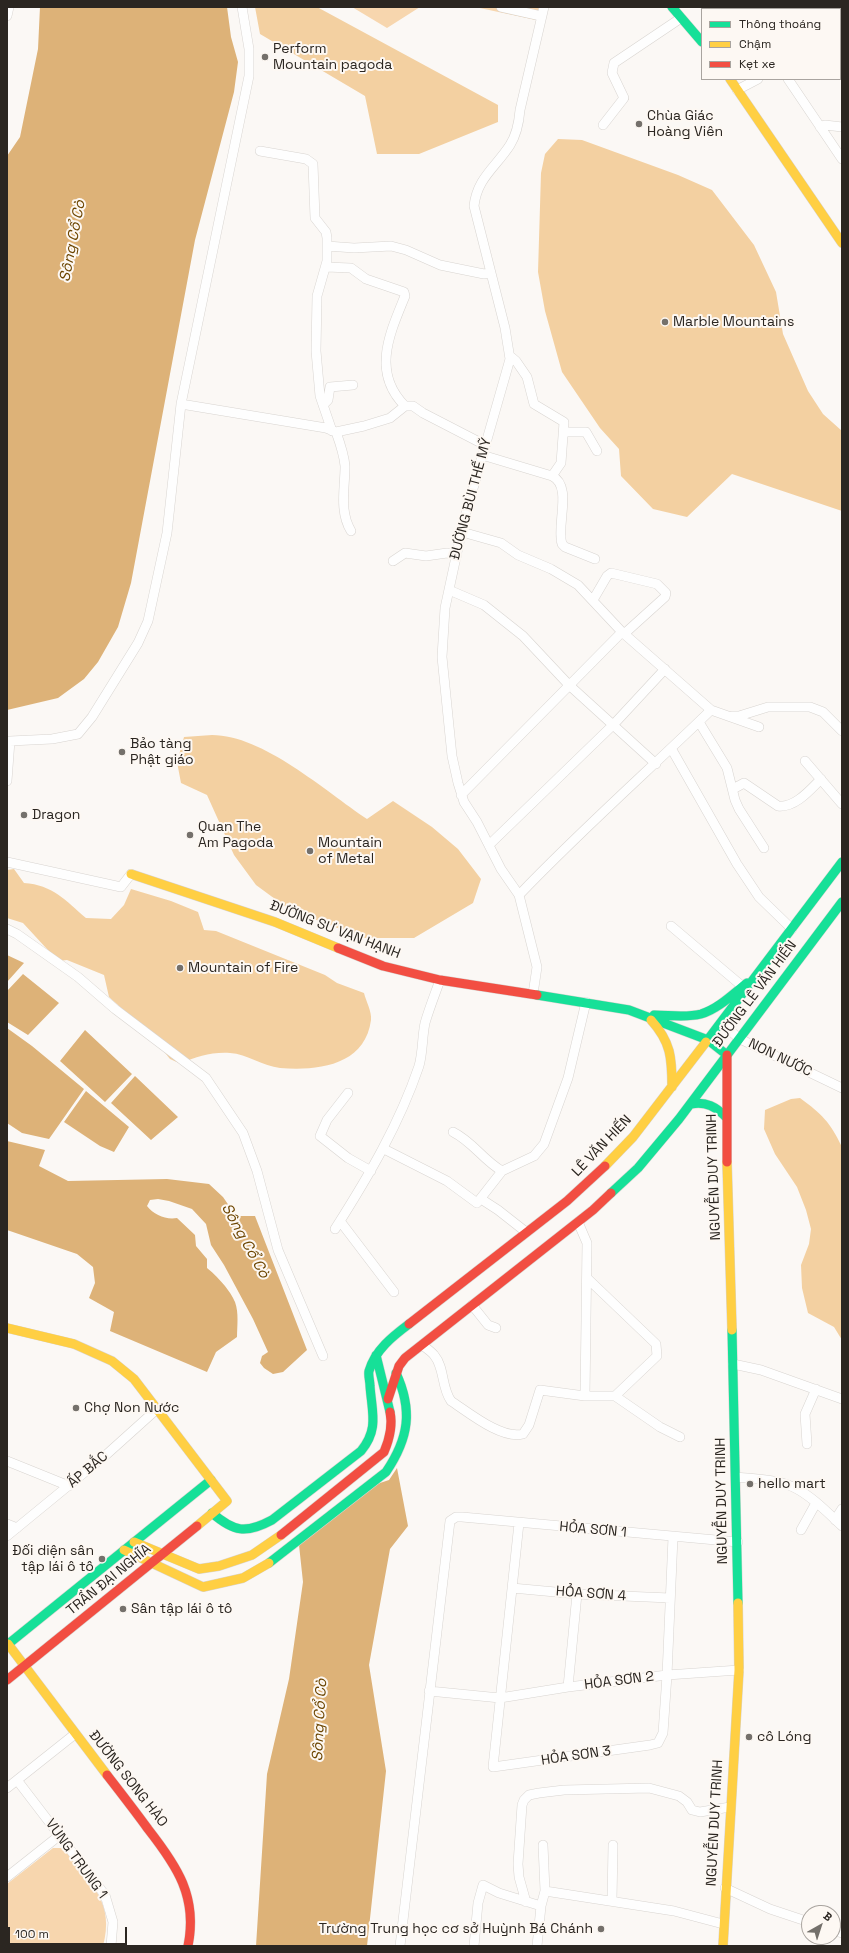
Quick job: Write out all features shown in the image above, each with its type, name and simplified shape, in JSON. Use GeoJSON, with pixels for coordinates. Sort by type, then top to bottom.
{"type":"FeatureCollection","features":[{"type":"Feature","properties":{"kind":"main road"},"geometry":{"type":"LineString","coordinates":[[672,7],[701,41]]}},
{"type":"Feature","properties":{"kind":"main road"},"geometry":{"type":"LineString","coordinates":[[731,80],[842,243]]}},
{"type":"Feature","properties":{"kind":"main road","name":"ĐƯỜNG LÊ VĂN HIẾN"},"geometry":{"type":"LineString","coordinates":[[792,929],[842,862]]}},
{"type":"Feature","properties":{"kind":"main road","name":"ĐƯỜNG SƯ VẠN HẠNH"},"geometry":{"type":"LineString","coordinates":[[131,874],[275,922],[383,966],[440,980],[615,1006],[646,1016],[708,1040],[727,1055]]}},
{"type":"Feature","properties":{"kind":"main road","name":"ĐƯỜNG LÊ VĂN HIẾN"},"geometry":{"type":"LineString","coordinates":[[691,1104],[842,902]]}},
{"type":"Feature","properties":{"kind":"main road","name":"LÊ VĂN HIẾN"},"geometry":{"type":"LineString","coordinates":[[257,1529],[272,1520],[351,1459],[361,1451],[369,1441],[373,1431],[369,1371],[376,1355],[388,1340],[567,1201],[613,1159],[633,1137],[672,1087],[792,929]]}},
{"type":"Feature","properties":{"kind":"main road"},"geometry":{"type":"LineString","coordinates":[[646,1016],[700,1014],[714,1008],[754,978]]}},
{"type":"Feature","properties":{"kind":"main road"},"geometry":{"type":"LineString","coordinates":[[646,1016],[662,1031],[672,1055],[672,1087]]}},
{"type":"Feature","properties":{"kind":"main road","name":"NGUYỄN DUY TRINH"},"geometry":{"type":"LineString","coordinates":[[723,1946],[725,1888],[739,1670],[738,1542],[726,1117],[727,1055]]}},
{"type":"Feature","properties":{"kind":"main road"},"geometry":{"type":"LineString","coordinates":[[388,1399],[396,1374],[405,1358],[578,1222],[638,1168],[691,1104],[699,1101],[711,1105],[726,1117]]}},
{"type":"Feature","properties":{"kind":"main road"},"geometry":{"type":"LineString","coordinates":[[7,1328],[74,1344],[112,1362],[134,1379],[211,1480]]}},
{"type":"Feature","properties":{"kind":"main road"},"geometry":{"type":"LineString","coordinates":[[134,1542],[199,1569],[234,1562],[252,1555],[267,1546],[374,1462],[384,1452],[390,1437],[392,1421],[388,1399],[376,1355]]}},
{"type":"Feature","properties":{"kind":"main road"},"geometry":{"type":"LineString","coordinates":[[124,1550],[203,1587],[243,1578],[274,1560],[386,1472],[395,1460],[404,1443],[406,1430],[404,1388],[396,1374]]}},
{"type":"Feature","properties":{"kind":"main road","name":"TRẦN ĐẠI NGHĨA"},"geometry":{"type":"LineString","coordinates":[[7,1643],[211,1480],[227,1500],[163,1554],[7,1680]]}},
{"type":"Feature","properties":{"kind":"main road"},"geometry":{"type":"LineString","coordinates":[[212,1513],[221,1521],[235,1529],[257,1529],[267,1546]]}},
{"type":"Feature","properties":{"kind":"main road","name":"ĐƯỜNG SONG HÀO"},"geometry":{"type":"LineString","coordinates":[[7,1643],[75,1734],[164,1848],[183,1881],[188,1901],[190,1925],[188,1946]]}},
{"type":"Feature","properties":{"kind":"street"},"geometry":{"type":"LineString","coordinates":[[7,16],[9,7]]}},
{"type":"Feature","properties":{"kind":"street"},"geometry":{"type":"LineString","coordinates":[[7,781],[10,741],[52,739],[78,734],[92,717],[138,644],[148,621],[167,533],[181,404],[249,76],[250,49],[242,7]]}},
{"type":"Feature","properties":{"kind":"street"},"geometry":{"type":"LineString","coordinates":[[501,7],[542,11]]}},
{"type":"Feature","properties":{"kind":"street","name":"ĐƯỜNG BÙI THẾ MỸ"},"geometry":{"type":"LineString","coordinates":[[533,994],[537,966],[518,895],[501,869],[477,822],[464,802],[452,756],[442,657],[442,628],[456,554],[510,356],[505,328],[474,206],[475,192],[510,144],[518,126],[520,110],[542,11]]}},
{"type":"Feature","properties":{"kind":"street"},"geometry":{"type":"LineString","coordinates":[[603,125],[624,98],[612,73],[614,63],[681,18]]}},
{"type":"Feature","properties":{"kind":"street"},"geometry":{"type":"LineString","coordinates":[[738,90],[756,80]]}},
{"type":"Feature","properties":{"kind":"street"},"geometry":{"type":"LineString","coordinates":[[789,80],[842,159]]}},
{"type":"Feature","properties":{"kind":"street"},"geometry":{"type":"LineString","coordinates":[[820,127],[825,125],[842,127]]}},
{"type":"Feature","properties":{"kind":"street"},"geometry":{"type":"LineString","coordinates":[[260,151],[297,157],[312,162],[315,218],[326,232],[327,246],[326,267],[319,287],[316,314],[318,377],[323,405],[342,447],[345,465],[345,519],[351,531]]}},
{"type":"Feature","properties":{"kind":"street"},"geometry":{"type":"LineString","coordinates":[[327,246],[354,248],[391,246],[406,250],[440,265],[484,274],[490,273]]}},
{"type":"Feature","properties":{"kind":"street"},"geometry":{"type":"LineString","coordinates":[[326,267],[351,268],[366,279],[404,292],[405,296],[388,337],[385,356],[390,383],[405,406]]}},
{"type":"Feature","properties":{"kind":"street"},"geometry":{"type":"LineString","coordinates":[[510,356],[516,361],[527,376],[530,384],[532,401],[537,406],[562,420],[564,425],[561,463],[552,476]]}},
{"type":"Feature","properties":{"kind":"street"},"geometry":{"type":"LineString","coordinates":[[323,405],[328,400],[330,387],[353,385]]}},
{"type":"Feature","properties":{"kind":"street"},"geometry":{"type":"LineString","coordinates":[[181,404],[334,431],[390,418],[405,406],[413,406],[423,413],[485,445]]}},
{"type":"Feature","properties":{"kind":"street"},"geometry":{"type":"LineString","coordinates":[[564,432],[586,432],[597,451]]}},
{"type":"Feature","properties":{"kind":"street"},"geometry":{"type":"LineString","coordinates":[[482,455],[552,476],[560,482],[562,490],[562,544],[595,559]]}},
{"type":"Feature","properties":{"kind":"street"},"geometry":{"type":"LineString","coordinates":[[462,532],[501,543],[518,555],[551,569],[578,585],[623,633],[665,668],[710,710],[759,727]]}},
{"type":"Feature","properties":{"kind":"street"},"geometry":{"type":"LineString","coordinates":[[393,561],[405,553],[426,556],[447,553],[456,554]]}},
{"type":"Feature","properties":{"kind":"street"},"geometry":{"type":"LineString","coordinates":[[462,795],[569,686],[623,633],[665,597],[666,593],[663,588],[657,584],[611,573],[607,576],[593,600]]}},
{"type":"Feature","properties":{"kind":"street"},"geometry":{"type":"LineString","coordinates":[[448,590],[484,605],[523,636],[569,686],[614,724],[656,764]]}},
{"type":"Feature","properties":{"kind":"street"},"geometry":{"type":"LineString","coordinates":[[489,845],[614,724],[665,668]]}},
{"type":"Feature","properties":{"kind":"street"},"geometry":{"type":"LineString","coordinates":[[724,715],[739,716],[768,707],[810,708],[823,712],[842,731]]}},
{"type":"Feature","properties":{"kind":"street"},"geometry":{"type":"LineString","coordinates":[[518,895],[559,853],[656,764],[710,710]]}},
{"type":"Feature","properties":{"kind":"street"},"geometry":{"type":"LineString","coordinates":[[699,722],[727,768],[739,809],[764,848]]}},
{"type":"Feature","properties":{"kind":"street"},"geometry":{"type":"LineString","coordinates":[[671,748],[737,864],[760,897],[792,929]]}},
{"type":"Feature","properties":{"kind":"street"},"geometry":{"type":"LineString","coordinates":[[805,761],[842,804]]}},
{"type":"Feature","properties":{"kind":"street"},"geometry":{"type":"LineString","coordinates":[[733,789],[744,783],[778,806],[785,807],[800,799],[821,779]]}},
{"type":"Feature","properties":{"kind":"street","name":"ĐƯỜNG SƯ VẠN HẠNH"},"geometry":{"type":"LineString","coordinates":[[7,862],[121,886],[131,874]]}},
{"type":"Feature","properties":{"kind":"street"},"geometry":{"type":"LineString","coordinates":[[671,926],[742,986]]}},
{"type":"Feature","properties":{"kind":"street"},"geometry":{"type":"LineString","coordinates":[[7,929],[17,934],[78,977],[115,1009],[206,1078],[243,1133],[257,1171],[278,1250],[323,1356]]}},
{"type":"Feature","properties":{"kind":"street"},"geometry":{"type":"LineString","coordinates":[[394,1292],[337,1225],[384,1149],[410,1092],[419,1063],[425,1024],[440,980]]}},
{"type":"Feature","properties":{"kind":"street"},"geometry":{"type":"LineString","coordinates":[[384,1149],[447,1181],[477,1203],[502,1170],[534,1156],[544,1144],[568,1078],[586,1002]]}},
{"type":"Feature","properties":{"kind":"street","name":"NON NƯỚC"},"geometry":{"type":"LineString","coordinates":[[721,1024],[740,1038],[841,1089]]}},
{"type":"Feature","properties":{"kind":"street"},"geometry":{"type":"LineString","coordinates":[[348,1093],[327,1120],[320,1136],[348,1158],[371,1171]]}},
{"type":"Feature","properties":{"kind":"street"},"geometry":{"type":"LineString","coordinates":[[453,1132],[468,1140],[479,1151],[482,1157],[502,1170]]}},
{"type":"Feature","properties":{"kind":"street"},"geometry":{"type":"LineString","coordinates":[[481,1199],[526,1232]]}},
{"type":"Feature","properties":{"kind":"street"},"geometry":{"type":"LineString","coordinates":[[578,1222],[587,1243],[585,1396]]}},
{"type":"Feature","properties":{"kind":"street"},"geometry":{"type":"LineString","coordinates":[[587,1278],[656,1344],[657,1356],[614,1396]]}},
{"type":"Feature","properties":{"kind":"street"},"geometry":{"type":"LineString","coordinates":[[472,1306],[488,1325],[496,1328]]}},
{"type":"Feature","properties":{"kind":"street"},"geometry":{"type":"LineString","coordinates":[[422,1345],[434,1354],[439,1363],[447,1395],[451,1401],[490,1426],[511,1435],[518,1435],[526,1432],[540,1390],[585,1396],[614,1396],[660,1427],[680,1437]]}},
{"type":"Feature","properties":{"kind":"street"},"geometry":{"type":"LineString","coordinates":[[733,1364],[761,1370],[816,1389],[842,1400]]}},
{"type":"Feature","properties":{"kind":"street"},"geometry":{"type":"LineString","coordinates":[[807,1444],[805,1414],[816,1389]]}},
{"type":"Feature","properties":{"kind":"street","name":"ẤP BẮC"},"geometry":{"type":"LineString","coordinates":[[7,1536],[69,1486],[157,1409]]}},
{"type":"Feature","properties":{"kind":"street"},"geometry":{"type":"LineString","coordinates":[[7,1461],[69,1486]]}},
{"type":"Feature","properties":{"kind":"street"},"geometry":{"type":"LineString","coordinates":[[736,1477],[781,1483],[796,1488],[839,1523],[842,1509]]}},
{"type":"Feature","properties":{"kind":"street"},"geometry":{"type":"LineString","coordinates":[[801,1530],[816,1503]]}},
{"type":"Feature","properties":{"kind":"street","name":"HỎA SƠN 1"},"geometry":{"type":"LineString","coordinates":[[429,1691],[450,1520],[456,1517],[738,1542]]}},
{"type":"Feature","properties":{"kind":"street"},"geometry":{"type":"LineString","coordinates":[[500,1698],[519,1523]]}},
{"type":"Feature","properties":{"kind":"street"},"geometry":{"type":"LineString","coordinates":[[7,1524],[17,1528]]}},
{"type":"Feature","properties":{"kind":"street"},"geometry":{"type":"LineString","coordinates":[[667,1675],[673,1537]]}},
{"type":"Feature","properties":{"kind":"street","name":"HỎA SƠN 4"},"geometry":{"type":"LineString","coordinates":[[512,1588],[577,1594],[670,1598]]}},
{"type":"Feature","properties":{"kind":"street"},"geometry":{"type":"LineString","coordinates":[[568,1687],[577,1594]]}},
{"type":"Feature","properties":{"kind":"street","name":"HỎA SƠN 2"},"geometry":{"type":"LineString","coordinates":[[429,1691],[500,1698],[568,1687],[667,1675],[739,1670]]}},
{"type":"Feature","properties":{"kind":"street","name":"HỎA SƠN 3"},"geometry":{"type":"LineString","coordinates":[[500,1698],[493,1767],[650,1746],[658,1743],[663,1733],[667,1675]]}},
{"type":"Feature","properties":{"kind":"street"},"geometry":{"type":"LineString","coordinates":[[400,1946],[429,1691]]}},
{"type":"Feature","properties":{"kind":"street"},"geometry":{"type":"LineString","coordinates":[[7,1788],[75,1734]]}},
{"type":"Feature","properties":{"kind":"street","name":"VÙNG TRUNG 1"},"geometry":{"type":"LineString","coordinates":[[17,1780],[60,1834],[105,1896],[113,1922],[111,1946]]}},
{"type":"Feature","properties":{"kind":"street"},"geometry":{"type":"LineString","coordinates":[[526,1902],[518,1864],[522,1805],[524,1800],[529,1795],[564,1790],[649,1788],[679,1796],[687,1802],[692,1810],[700,1812],[730,1807]]}},
{"type":"Feature","properties":{"kind":"street"},"geometry":{"type":"LineString","coordinates":[[7,1877],[60,1834]]}},
{"type":"Feature","properties":{"kind":"street"},"geometry":{"type":"LineString","coordinates":[[537,1946],[541,1906],[545,1892],[543,1845]]}},
{"type":"Feature","properties":{"kind":"street"},"geometry":{"type":"LineString","coordinates":[[612,1901],[613,1845]]}},
{"type":"Feature","properties":{"kind":"street"},"geometry":{"type":"LineString","coordinates":[[474,1946],[478,1903],[483,1885],[499,1894],[541,1906]]}},
{"type":"Feature","properties":{"kind":"street"},"geometry":{"type":"LineString","coordinates":[[725,1888],[770,1909],[801,1919]]}},
{"type":"Feature","properties":{"kind":"street"},"geometry":{"type":"LineString","coordinates":[[545,1892],[674,1911],[723,1924]]}},
{"type":"Feature","properties":{"kind":"shaded area"},"geometry":{"type":"Polygon","coordinates":[[[255,7],[317,7],[498,105],[498,122],[419,154],[377,154],[365,96],[260,34],[255,7]]]}},
{"type":"Feature","properties":{"kind":"shaded area"},"geometry":{"type":"Polygon","coordinates":[[[352,7],[420,7],[387,28],[352,7]]]}},
{"type":"Feature","properties":{"kind":"shaded area"},"geometry":{"type":"Polygon","coordinates":[[[475,7],[539,7],[536,20],[475,7]]]}},
{"type":"Feature","properties":{"kind":"shaded area","name":"Marble Mountains"},"geometry":{"type":"Polygon","coordinates":[[[558,139],[582,140],[678,175],[712,190],[754,245],[776,292],[783,334],[808,391],[823,414],[842,431],[842,511],[732,474],[687,517],[653,509],[621,476],[619,449],[600,428],[562,372],[545,311],[538,272],[541,173],[545,154],[558,139]]]}},
{"type":"Feature","properties":{"kind":"shaded area"},"geometry":{"type":"Polygon","coordinates":[[[212,735],[232,737],[252,744],[272,754],[293,766],[367,819],[393,801],[432,827],[458,849],[481,879],[473,903],[414,938],[364,938],[290,910],[256,885],[234,855],[207,795],[181,783],[177,762],[184,737],[212,735]]]}},
{"type":"Feature","properties":{"kind":"shaded area"},"geometry":{"type":"Polygon","coordinates":[[[14,869],[24,883],[34,884],[51,890],[58,894],[86,918],[111,919],[124,905],[131,889],[171,901],[198,912],[204,930],[216,931],[325,975],[337,983],[364,993],[371,1017],[367,1035],[359,1047],[349,1056],[337,1062],[309,1068],[294,1069],[274,1067],[243,1055],[230,1053],[204,1055],[181,1064],[170,1059],[149,1033],[109,997],[104,975],[67,960],[58,961],[23,923],[7,918],[7,870],[14,869]]]}},
{"type":"Feature","properties":{"kind":"shaded area"},"geometry":{"type":"Polygon","coordinates":[[[800,1098],[825,1119],[842,1147],[842,1340],[834,1327],[808,1313],[802,1288],[801,1265],[809,1244],[811,1229],[806,1210],[797,1187],[775,1154],[764,1129],[765,1110],[791,1099],[800,1098]]]}},
{"type":"Feature","properties":{"kind":"shaded area"},"geometry":{"type":"Polygon","coordinates":[[[53,1848],[62,1848],[67,1853],[98,1895],[106,1918],[106,1931],[103,1946],[7,1946],[7,1884],[53,1848]]]}},
{"type":"Feature","properties":{"kind":"water","name":"Sông Cổ Cò"},"geometry":{"type":"Polygon","coordinates":[[[40,7],[227,7],[231,37],[238,62],[234,92],[195,240],[131,583],[118,627],[98,662],[84,679],[58,698],[7,710],[7,156],[20,137],[38,49],[40,7]]]}},
{"type":"Feature","properties":{"kind":"water"},"geometry":{"type":"Polygon","coordinates":[[[7,955],[24,963],[7,982],[7,955]]]}},
{"type":"Feature","properties":{"kind":"water"},"geometry":{"type":"Polygon","coordinates":[[[23,974],[59,1003],[28,1035],[7,1022],[7,991],[23,974]]]}},
{"type":"Feature","properties":{"kind":"water"},"geometry":{"type":"Polygon","coordinates":[[[7,1028],[32,1046],[84,1089],[49,1139],[22,1133],[7,1123],[7,1028]]]}},
{"type":"Feature","properties":{"kind":"water"},"geometry":{"type":"Polygon","coordinates":[[[85,1030],[132,1074],[105,1102],[60,1061],[85,1030]]]}},
{"type":"Feature","properties":{"kind":"water"},"geometry":{"type":"Polygon","coordinates":[[[135,1076],[178,1117],[151,1140],[111,1103],[135,1076]]]}},
{"type":"Feature","properties":{"kind":"water"},"geometry":{"type":"Polygon","coordinates":[[[86,1091],[129,1127],[114,1152],[100,1146],[64,1122],[86,1091]]]}},
{"type":"Feature","properties":{"kind":"water","name":"Sông Cổ Cò"},"geometry":{"type":"Polygon","coordinates":[[[7,1141],[45,1150],[39,1166],[68,1181],[167,1179],[209,1184],[223,1197],[236,1216],[255,1216],[307,1350],[283,1372],[273,1374],[264,1368],[260,1363],[262,1356],[268,1352],[253,1319],[224,1265],[211,1245],[206,1224],[192,1209],[158,1199],[150,1200],[147,1206],[160,1216],[177,1218],[195,1235],[196,1246],[207,1259],[207,1268],[223,1284],[233,1298],[238,1320],[237,1337],[216,1352],[207,1372],[110,1331],[114,1312],[89,1298],[95,1283],[93,1267],[77,1254],[7,1230],[7,1141]]]}},
{"type":"Feature","properties":{"kind":"water","name":"Sông Cổ Cò"},"geometry":{"type":"Polygon","coordinates":[[[397,1468],[408,1526],[390,1549],[369,1665],[386,1771],[367,1946],[256,1946],[267,1774],[289,1679],[303,1582],[299,1545],[377,1484],[389,1480],[397,1468]]]}},
{"type":"Feature","properties":{"kind":"traffic: fast"},"geometry":{"type":"LineString","coordinates":[[672,7],[701,41]]}},
{"type":"Feature","properties":{"kind":"traffic: fast"},"geometry":{"type":"LineString","coordinates":[[706,1042],[842,862]]}},
{"type":"Feature","properties":{"kind":"traffic: fast"},"geometry":{"type":"LineString","coordinates":[[611,1193],[638,1168],[679,1119],[842,902]]}},
{"type":"Feature","properties":{"kind":"traffic: fast"},"geometry":{"type":"LineString","coordinates":[[654,1015],[683,1016],[707,1012],[719,1005],[747,983]]}},
{"type":"Feature","properties":{"kind":"traffic: fast"},"geometry":{"type":"LineString","coordinates":[[537,995],[629,1010],[708,1040],[727,1055]]}},
{"type":"Feature","properties":{"kind":"traffic: fast"},"geometry":{"type":"LineString","coordinates":[[691,1104],[706,1104],[718,1110],[726,1117]]}},
{"type":"Feature","properties":{"kind":"traffic: fast"},"geometry":{"type":"LineString","coordinates":[[212,1513],[227,1524],[240,1529],[247,1529],[263,1524],[272,1520],[361,1451],[367,1443],[372,1428],[373,1413],[369,1374],[372,1363],[385,1344],[409,1324]]}},
{"type":"Feature","properties":{"kind":"traffic: fast"},"geometry":{"type":"LineString","coordinates":[[732,1330],[738,1603]]}},
{"type":"Feature","properties":{"kind":"traffic: fast"},"geometry":{"type":"LineString","coordinates":[[376,1355],[390,1412]]}},
{"type":"Feature","properties":{"kind":"traffic: fast"},"geometry":{"type":"LineString","coordinates":[[269,1563],[386,1472],[400,1447],[406,1424],[405,1399],[396,1373]]}},
{"type":"Feature","properties":{"kind":"traffic: fast"},"geometry":{"type":"LineString","coordinates":[[7,1645],[211,1480]]}},
{"type":"Feature","properties":{"kind":"traffic: slow"},"geometry":{"type":"LineString","coordinates":[[731,80],[842,243]]}},
{"type":"Feature","properties":{"kind":"traffic: slow"},"geometry":{"type":"LineString","coordinates":[[131,874],[275,922],[338,948]]}},
{"type":"Feature","properties":{"kind":"traffic: slow"},"geometry":{"type":"LineString","coordinates":[[651,1020],[663,1036],[669,1051],[672,1067],[672,1087]]}},
{"type":"Feature","properties":{"kind":"traffic: slow"},"geometry":{"type":"LineString","coordinates":[[605,1166],[633,1137],[706,1042]]}},
{"type":"Feature","properties":{"kind":"traffic: slow"},"geometry":{"type":"LineString","coordinates":[[727,1162],[732,1330]]}},
{"type":"Feature","properties":{"kind":"traffic: slow"},"geometry":{"type":"LineString","coordinates":[[7,1328],[74,1344],[112,1361],[134,1379],[227,1501],[197,1526]]}},
{"type":"Feature","properties":{"kind":"traffic: slow"},"geometry":{"type":"LineString","coordinates":[[134,1542],[199,1569],[219,1566],[252,1555],[281,1535]]}},
{"type":"Feature","properties":{"kind":"traffic: slow"},"geometry":{"type":"LineString","coordinates":[[124,1550],[203,1587],[243,1578],[269,1563]]}},
{"type":"Feature","properties":{"kind":"traffic: slow"},"geometry":{"type":"LineString","coordinates":[[723,1946],[739,1670],[738,1603]]}},
{"type":"Feature","properties":{"kind":"traffic: slow"},"geometry":{"type":"LineString","coordinates":[[8,1644],[107,1775]]}},
{"type":"Feature","properties":{"kind":"traffic: jam"},"geometry":{"type":"LineString","coordinates":[[338,948],[383,966],[440,980],[537,995]]}},
{"type":"Feature","properties":{"kind":"traffic: jam"},"geometry":{"type":"LineString","coordinates":[[727,1055],[727,1162]]}},
{"type":"Feature","properties":{"kind":"traffic: jam"},"geometry":{"type":"LineString","coordinates":[[409,1324],[567,1201],[605,1166]]}},
{"type":"Feature","properties":{"kind":"traffic: jam"},"geometry":{"type":"LineString","coordinates":[[388,1399],[399,1366],[405,1358],[593,1210],[611,1193]]}},
{"type":"Feature","properties":{"kind":"traffic: jam"},"geometry":{"type":"LineString","coordinates":[[281,1535],[384,1452],[390,1432],[390,1412]]}},
{"type":"Feature","properties":{"kind":"traffic: jam"},"geometry":{"type":"LineString","coordinates":[[7,1680],[197,1526]]}},
{"type":"Feature","properties":{"kind":"traffic: jam"},"geometry":{"type":"LineString","coordinates":[[107,1775],[168,1856],[183,1883],[190,1912],[188,1946]]}},
{"type":"Feature","properties":{"kind":"place","name":"Perform Mountain pagoda"},"geometry":{"type":"Point","coordinates":[265,57]}},
{"type":"Feature","properties":{"kind":"place","name":"Chùa Giác Hoàng Viên"},"geometry":{"type":"Point","coordinates":[639,124]}},
{"type":"Feature","properties":{"kind":"place","name":"Marble Mountains"},"geometry":{"type":"Point","coordinates":[665,322]}},
{"type":"Feature","properties":{"kind":"place","name":"Bảo tàng Phật giáo"},"geometry":{"type":"Point","coordinates":[122,752]}},
{"type":"Feature","properties":{"kind":"place","name":"Dragon"},"geometry":{"type":"Point","coordinates":[24,815]}},
{"type":"Feature","properties":{"kind":"place","name":"Quan The Am Pagoda"},"geometry":{"type":"Point","coordinates":[190,835]}},
{"type":"Feature","properties":{"kind":"place","name":"Mountain of Metal"},"geometry":{"type":"Point","coordinates":[310,851]}},
{"type":"Feature","properties":{"kind":"place","name":"Mountain of Fire"},"geometry":{"type":"Point","coordinates":[180,968]}},
{"type":"Feature","properties":{"kind":"place","name":"Chợ Non Nước"},"geometry":{"type":"Point","coordinates":[76,1408]}},
{"type":"Feature","properties":{"kind":"place","name":"hello mart"},"geometry":{"type":"Point","coordinates":[750,1484]}},
{"type":"Feature","properties":{"kind":"place","name":"Đối diện sân tập lái ô tô"},"geometry":{"type":"Point","coordinates":[102,1559]}},
{"type":"Feature","properties":{"kind":"place","name":"Sân tập lái ô tô"},"geometry":{"type":"Point","coordinates":[123,1609]}},
{"type":"Feature","properties":{"kind":"place","name":"cô Lóng"},"geometry":{"type":"Point","coordinates":[749,1737]}},
{"type":"Feature","properties":{"kind":"place","name":"Trường Trung học cơ sở Huỳnh Bá Chánh"},"geometry":{"type":"Point","coordinates":[601,1929]}}]}
